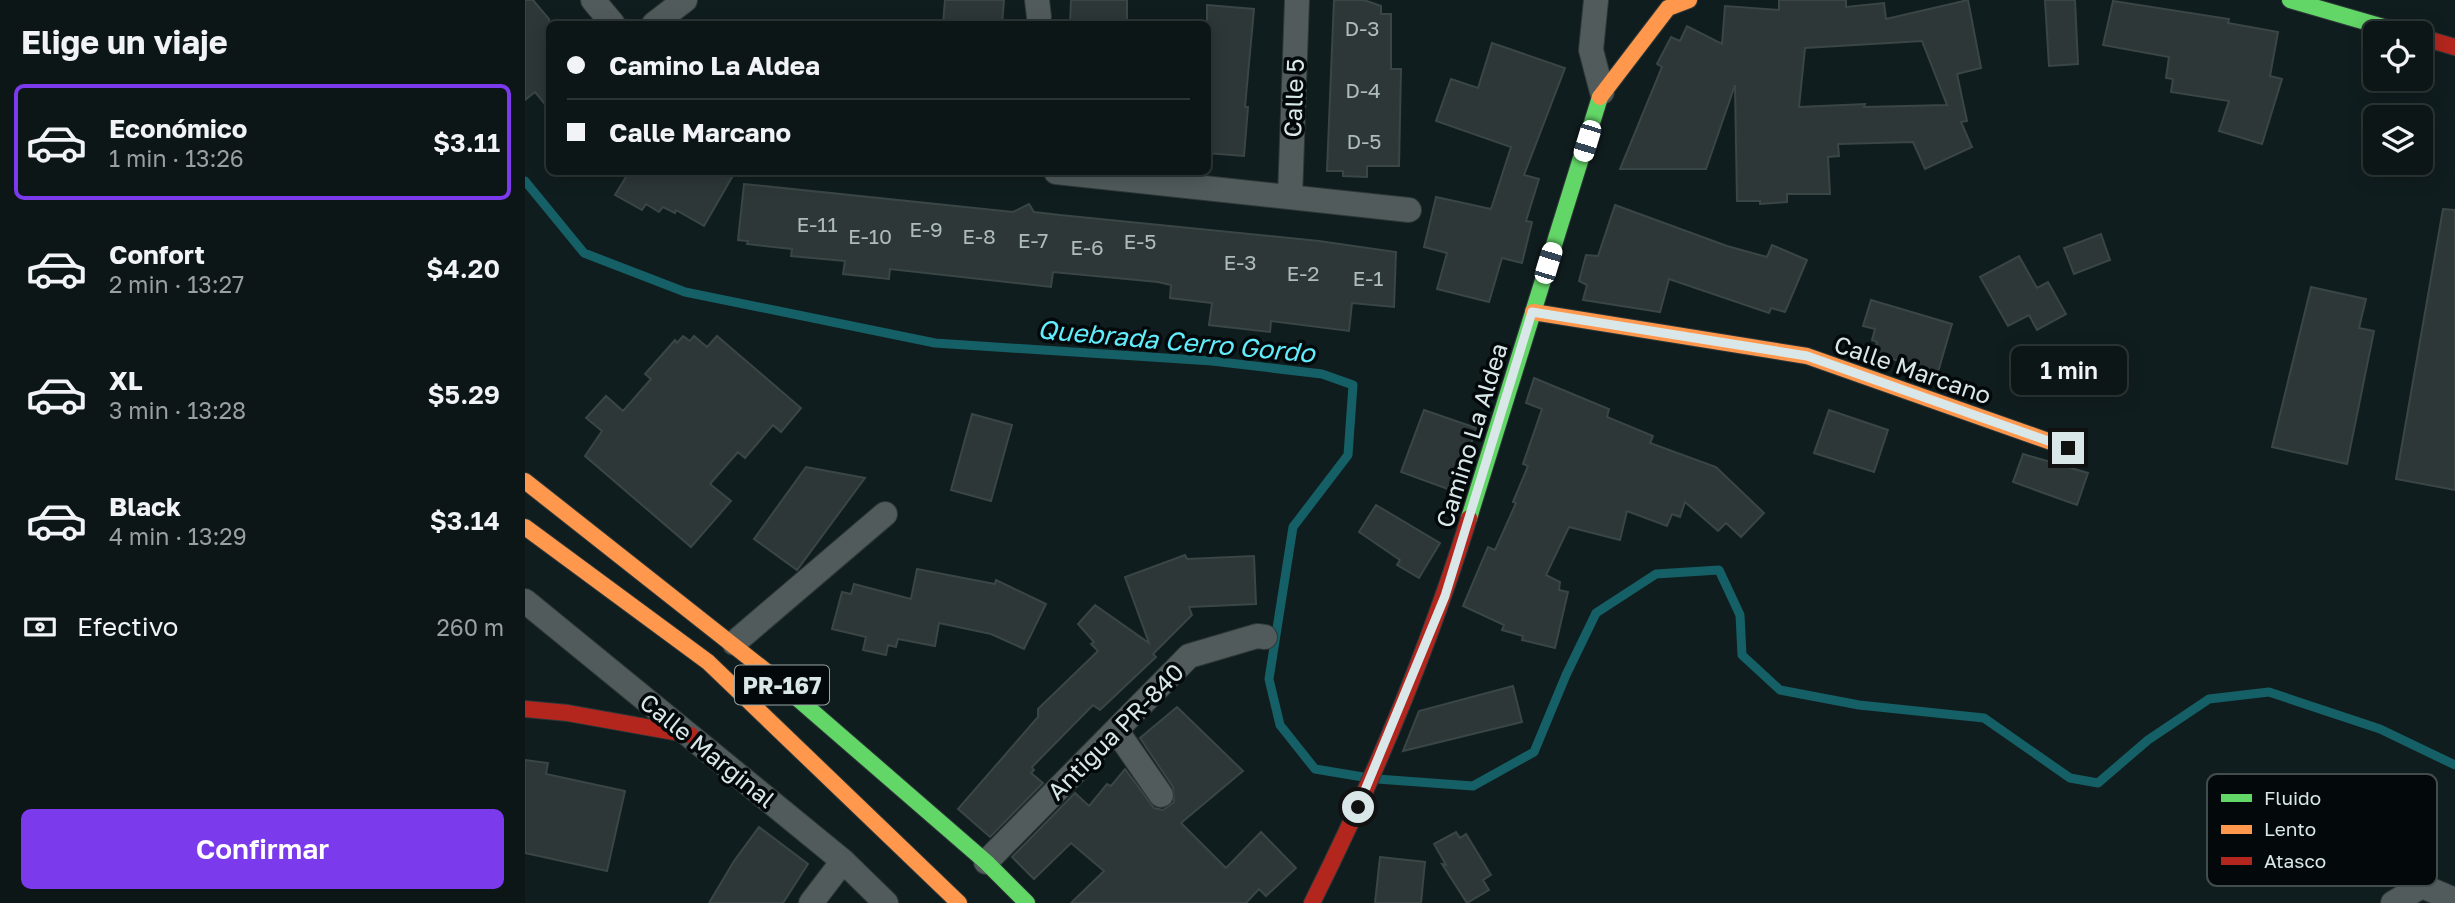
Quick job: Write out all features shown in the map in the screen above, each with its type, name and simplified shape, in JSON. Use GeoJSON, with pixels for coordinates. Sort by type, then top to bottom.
{"type":"FeatureCollection","features":[{"type":"Feature","properties":{"kind":"street"},"geometry":{"type":"LineString","coordinates":[[593,0],[610,21]]}},
{"type":"Feature","properties":{"kind":"street"},"geometry":{"type":"LineString","coordinates":[[658,21],[685,0]]}},
{"type":"Feature","properties":{"kind":"street","name":"Calle 5"},"geometry":{"type":"LineString","coordinates":[[1290,197],[1297,0]]}},
{"type":"Feature","properties":{"kind":"street"},"geometry":{"type":"LineString","coordinates":[[1596,0],[1591,50],[1602,92]]}},
{"type":"Feature","properties":{"kind":"street","name":"Camino La Aldea"},"geometry":{"type":"LineString","coordinates":[[1312,903],[1348,831],[1445,596],[1602,92],[1668,8],[1689,0]]}},
{"type":"Feature","properties":{"kind":"street"},"geometry":{"type":"LineString","coordinates":[[2290,0],[2363,21]]}},
{"type":"Feature","properties":{"kind":"street"},"geometry":{"type":"LineString","coordinates":[[2433,41],[2455,47]]}},
{"type":"Feature","properties":{"kind":"street"},"geometry":{"type":"LineString","coordinates":[[1083,175],[1409,210]]}},
{"type":"Feature","properties":{"kind":"street","name":"Calle Marcano"},"geometry":{"type":"LineString","coordinates":[[1532,312],[1807,356],[2068,448]]}},
{"type":"Feature","properties":{"kind":"street","name":"PR-167"},"geometry":{"type":"LineString","coordinates":[[525,481],[734,643],[986,862],[1027,903]]}},
{"type":"Feature","properties":{"kind":"street"},"geometry":{"type":"LineString","coordinates":[[734,643],[885,514]]}},
{"type":"Feature","properties":{"kind":"street","name":"PR-167"},"geometry":{"type":"LineString","coordinates":[[525,527],[708,662],[959,903]]}},
{"type":"Feature","properties":{"kind":"street","name":"Calle Marginal"},"geometry":{"type":"LineString","coordinates":[[525,601],[843,861],[886,903]]}},
{"type":"Feature","properties":{"kind":"street","name":"Antigua PR-840"},"geometry":{"type":"LineString","coordinates":[[986,862],[1189,656],[1257,636],[1265,637]]}},
{"type":"Feature","properties":{"kind":"street"},"geometry":{"type":"LineString","coordinates":[[525,709],[568,713],[691,735]]}},
{"type":"Feature","properties":{"kind":"street"},"geometry":{"type":"LineString","coordinates":[[1117,730],[1161,795]]}},
{"type":"Feature","properties":{"kind":"street"},"geometry":{"type":"LineString","coordinates":[[811,903],[843,861]]}},
{"type":"Feature","properties":{"kind":"street"},"geometry":{"type":"LineString","coordinates":[[2393,903],[2422,886],[2455,900]]}},
{"type":"Feature","properties":{"kind":"building"},"geometry":{"type":"Polygon","coordinates":[[[525,0],[533,0],[549,19],[546,21],[546,105],[535,92],[525,100],[525,0]]]}},
{"type":"Feature","properties":{"kind":"building"},"geometry":{"type":"Polygon","coordinates":[[[945,0],[1004,0],[1002,21],[943,21],[945,0]]]}},
{"type":"Feature","properties":{"kind":"building"},"geometry":{"type":"Polygon","coordinates":[[[1071,0],[1127,0],[1127,21],[1070,21],[1071,0]]]}},
{"type":"Feature","properties":{"kind":"building"},"geometry":{"type":"Polygon","coordinates":[[[1334,0],[1364,0],[1381,6],[1381,14],[1391,14],[1391,69],[1401,69],[1399,166],[1367,166],[1367,177],[1343,176],[1343,171],[1327,171],[1334,0]]]}},
{"type":"Feature","properties":{"kind":"building"},"geometry":{"type":"Polygon","coordinates":[[[1779,0],[1846,0],[1846,7],[1884,3],[1886,19],[1968,0],[1981,68],[1957,74],[1967,121],[1961,122],[1972,147],[1925,169],[1913,142],[1838,144],[1839,156],[1828,157],[1830,194],[1787,194],[1787,202],[1760,204],[1760,201],[1737,201],[1735,85],[1706,169],[1620,169],[1662,67],[1657,64],[1671,37],[1680,41],[1687,26],[1722,44],[1725,6],[1779,10],[1779,0]],[[1922,41],[1805,48],[1799,107],[1865,104],[1864,107],[1947,105],[1922,41]]]}},
{"type":"Feature","properties":{"kind":"building"},"geometry":{"type":"Polygon","coordinates":[[[2045,0],[2075,0],[2078,64],[2049,66],[2045,0]]]}},
{"type":"Feature","properties":{"kind":"building"},"geometry":{"type":"Polygon","coordinates":[[[2113,1],[2229,19],[2228,23],[2278,32],[2270,76],[2282,79],[2262,144],[2219,131],[2229,101],[2171,92],[2173,79],[2166,78],[2169,57],[2103,45],[2113,1]]]}},
{"type":"Feature","properties":{"kind":"building"},"geometry":{"type":"Polygon","coordinates":[[[1207,5],[1254,9],[1245,107],[1248,107],[1244,156],[1211,153],[1211,21],[1207,21],[1207,5]]]}},
{"type":"Feature","properties":{"kind":"building"},"geometry":{"type":"Polygon","coordinates":[[[1492,43],[1565,68],[1524,175],[1539,179],[1526,221],[1532,222],[1522,263],[1502,258],[1489,302],[1437,289],[1447,253],[1424,247],[1436,197],[1491,209],[1511,147],[1436,121],[1451,79],[1478,88],[1492,43]]]}},
{"type":"Feature","properties":{"kind":"building"},"geometry":{"type":"Polygon","coordinates":[[[627,175],[733,175],[704,226],[676,210],[675,213],[663,207],[659,212],[646,204],[642,210],[615,195],[627,175]]]}},
{"type":"Feature","properties":{"kind":"building"},"geometry":{"type":"Polygon","coordinates":[[[744,184],[1013,212],[1029,204],[1034,212],[1319,241],[1396,252],[1394,307],[1352,303],[1349,331],[1271,321],[1270,332],[1209,325],[1212,303],[1170,298],[1171,285],[1158,282],[1053,272],[1051,287],[890,269],[889,279],[843,274],[845,261],[791,256],[792,249],[747,244],[748,241],[738,240],[744,184]]]}},
{"type":"Feature","properties":{"kind":"building"},"geometry":{"type":"Polygon","coordinates":[[[1615,205],[1727,246],[1767,257],[1772,245],[1807,260],[1785,312],[1771,308],[1769,313],[1669,279],[1660,312],[1583,300],[1587,285],[1579,281],[1586,255],[1598,256],[1615,205]]]}},
{"type":"Feature","properties":{"kind":"building"},"geometry":{"type":"Polygon","coordinates":[[[2443,209],[2455,210],[2455,490],[2396,479],[2443,209]]]}},
{"type":"Feature","properties":{"kind":"building"},"geometry":{"type":"Polygon","coordinates":[[[2101,234],[2110,260],[2074,274],[2064,248],[2101,234]]]}},
{"type":"Feature","properties":{"kind":"building"},"geometry":{"type":"Polygon","coordinates":[[[2019,256],[2037,288],[2048,282],[2066,314],[2037,330],[2029,315],[2008,326],[1980,277],[2019,256]]]}},
{"type":"Feature","properties":{"kind":"building"},"geometry":{"type":"Polygon","coordinates":[[[2311,287],[2366,299],[2359,328],[2374,331],[2347,464],[2272,447],[2311,287]]]}},
{"type":"Feature","properties":{"kind":"building"},"geometry":{"type":"Polygon","coordinates":[[[1871,300],[1952,324],[1938,372],[1874,354],[1877,342],[1872,340],[1875,329],[1863,326],[1871,300]]]}},
{"type":"Feature","properties":{"kind":"building"},"geometry":{"type":"Polygon","coordinates":[[[683,336],[690,341],[694,336],[707,347],[717,336],[801,408],[781,432],[773,425],[745,458],[738,452],[710,484],[731,501],[691,547],[585,456],[602,431],[586,418],[606,396],[623,411],[651,379],[645,374],[675,340],[677,343],[683,336]]]}},
{"type":"Feature","properties":{"kind":"building"},"geometry":{"type":"Polygon","coordinates":[[[1534,378],[1609,409],[1607,417],[1653,436],[1650,443],[1716,467],[1764,513],[1741,537],[1726,523],[1718,531],[1685,502],[1680,517],[1672,514],[1667,526],[1627,511],[1620,540],[1569,527],[1546,575],[1560,582],[1559,590],[1568,592],[1555,648],[1522,640],[1523,636],[1502,630],[1504,625],[1463,606],[1488,547],[1495,550],[1516,503],[1513,502],[1528,466],[1523,464],[1542,409],[1526,403],[1534,378]]]}},
{"type":"Feature","properties":{"kind":"building"},"geometry":{"type":"Polygon","coordinates":[[[1424,410],[1476,428],[1456,492],[1401,472],[1424,410]]]}},
{"type":"Feature","properties":{"kind":"building"},"geometry":{"type":"Polygon","coordinates":[[[1829,410],[1888,430],[1874,472],[1814,453],[1829,410]]]}},
{"type":"Feature","properties":{"kind":"building"},"geometry":{"type":"Polygon","coordinates":[[[972,414],[1012,425],[991,501],[951,490],[972,414]]]}},
{"type":"Feature","properties":{"kind":"building"},"geometry":{"type":"Polygon","coordinates":[[[2023,454],[2088,473],[2077,505],[2013,482],[2023,454]]]}},
{"type":"Feature","properties":{"kind":"building"},"geometry":{"type":"Polygon","coordinates":[[[806,467],[865,478],[797,570],[754,539],[806,467]]]}},
{"type":"Feature","properties":{"kind":"building"},"geometry":{"type":"Polygon","coordinates":[[[1376,505],[1440,543],[1419,578],[1397,565],[1400,560],[1359,532],[1376,505]]]}},
{"type":"Feature","properties":{"kind":"building"},"geometry":{"type":"Polygon","coordinates":[[[1185,555],[1187,559],[1254,556],[1256,604],[1189,607],[1192,615],[1153,654],[1156,657],[1100,710],[1093,705],[1032,767],[1034,770],[1031,773],[1043,783],[990,837],[958,809],[1038,717],[1038,709],[1098,651],[1091,644],[1094,642],[1078,624],[1095,605],[1149,643],[1125,577],[1185,555]]]}},
{"type":"Feature","properties":{"kind":"building"},"geometry":{"type":"Polygon","coordinates":[[[917,569],[995,584],[996,580],[1046,604],[1024,649],[991,634],[939,623],[935,646],[898,639],[896,647],[888,645],[886,655],[863,650],[866,637],[832,629],[842,592],[851,594],[854,584],[911,599],[917,569]]]}},
{"type":"Feature","properties":{"kind":"building"},"geometry":{"type":"Polygon","coordinates":[[[1513,686],[1522,722],[1403,751],[1419,711],[1513,686]]]}},
{"type":"Feature","properties":{"kind":"building"},"geometry":{"type":"Polygon","coordinates":[[[1177,707],[1243,771],[1181,823],[1226,868],[1261,832],[1296,868],[1266,896],[1259,889],[1246,903],[1071,903],[1104,871],[1071,843],[1034,879],[1012,857],[1075,793],[1089,806],[1107,784],[1111,786],[1125,769],[1154,808],[1163,810],[1174,802],[1173,787],[1140,738],[1177,707]]]}},
{"type":"Feature","properties":{"kind":"building"},"geometry":{"type":"Polygon","coordinates":[[[525,760],[548,763],[546,774],[625,791],[607,871],[525,853],[525,760]]]}},
{"type":"Feature","properties":{"kind":"building"},"geometry":{"type":"Polygon","coordinates":[[[759,827],[808,864],[783,903],[709,903],[734,861],[759,827]]]}},
{"type":"Feature","properties":{"kind":"building"},"geometry":{"type":"Polygon","coordinates":[[[1456,832],[1460,838],[1466,834],[1491,875],[1483,880],[1489,890],[1467,903],[1442,864],[1446,865],[1434,844],[1456,832]]]}},
{"type":"Feature","properties":{"kind":"building"},"geometry":{"type":"Polygon","coordinates":[[[1380,857],[1425,862],[1421,903],[1375,903],[1380,857]]]}},
{"type":"Feature","properties":{"kind":"waterway","name":"Quebrada Cerro Gordo"},"geometry":{"type":"LineString","coordinates":[[525,181],[584,253],[685,292],[935,343],[1212,361],[1322,374],[1353,385],[1348,455],[1293,527],[1269,679],[1280,725],[1315,769],[1363,777]]}},
{"type":"Feature","properties":{"kind":"waterway","name":"Quebrada Cerro Gordo"},"geometry":{"type":"LineString","coordinates":[[1377,779],[1473,786],[1534,752],[1566,675],[1596,613],[1656,574],[1719,570],[1740,615],[1742,655],[1780,690],[1859,705],[1984,718],[2070,778],[2098,783],[2148,740],[2209,699],[2269,692],[2380,729],[2455,765]]}},
{"type":"Feature","properties":{"kind":"traffic: fast"},"geometry":{"type":"LineString","coordinates":[[2290,0],[2363,21]]}},
{"type":"Feature","properties":{"kind":"traffic: fast"},"geometry":{"type":"LineString","coordinates":[[1469,518],[1600,97]]}},
{"type":"Feature","properties":{"kind":"traffic: fast"},"geometry":{"type":"LineString","coordinates":[[767,672],[986,862],[1027,903]]}},
{"type":"Feature","properties":{"kind":"traffic: slow"},"geometry":{"type":"LineString","coordinates":[[1600,97],[1668,8],[1689,0]]}},
{"type":"Feature","properties":{"kind":"traffic: slow"},"geometry":{"type":"LineString","coordinates":[[1533,312],[1807,356],[2068,448]]}},
{"type":"Feature","properties":{"kind":"traffic: slow"},"geometry":{"type":"LineString","coordinates":[[525,481],[767,672]]}},
{"type":"Feature","properties":{"kind":"traffic: slow"},"geometry":{"type":"LineString","coordinates":[[525,527],[708,662],[959,903]]}},
{"type":"Feature","properties":{"kind":"traffic: jam"},"geometry":{"type":"LineString","coordinates":[[2433,41],[2455,47]]}},
{"type":"Feature","properties":{"kind":"traffic: jam"},"geometry":{"type":"LineString","coordinates":[[1312,903],[1357,809],[1418,665],[1469,518]]}},
{"type":"Feature","properties":{"kind":"traffic: jam"},"geometry":{"type":"LineString","coordinates":[[525,709],[568,713],[691,735]]}},
{"type":"Feature","properties":{"kind":"route"},"geometry":{"type":"LineString","coordinates":[[1358,807],[1445,596],[1532,312],[1807,356],[2068,448]]}}]}
